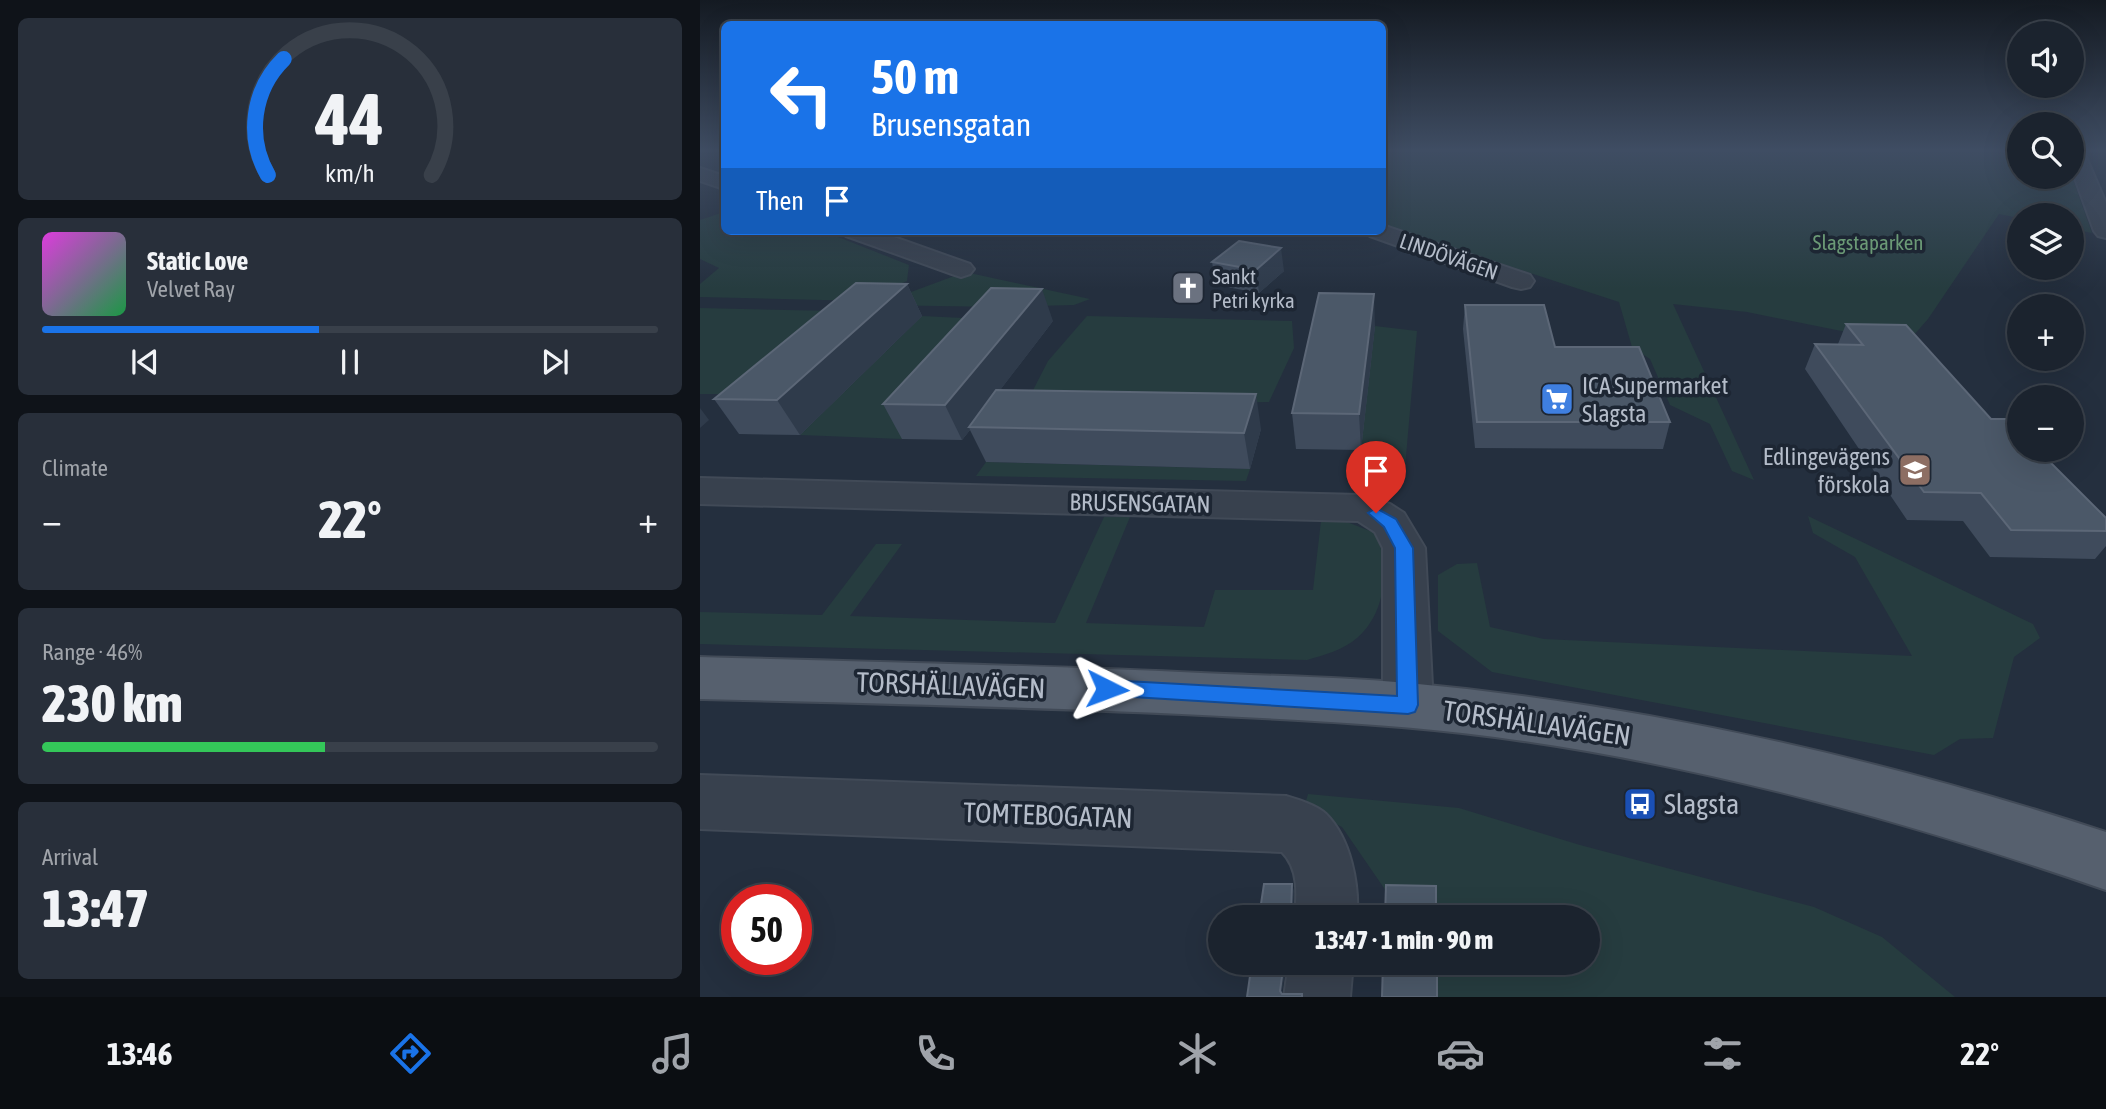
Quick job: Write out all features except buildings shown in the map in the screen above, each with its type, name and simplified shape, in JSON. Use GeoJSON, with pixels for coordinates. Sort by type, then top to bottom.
{"type":"FeatureCollection","features":[{"type":"Feature","properties":{"kind":"main road","name":"TORSHÄLLAVÄGEN"},"geometry":{"type":"LineString","coordinates":[[700,678],[1107,689],[1408,705],[1606,731],[1823,777],[2012,831],[2098,859]]}},
{"type":"Feature","properties":{"kind":"street"},"geometry":{"type":"LineString","coordinates":[[2099,197],[2106,231]]}},
{"type":"Feature","properties":{"kind":"street","name":"LINDÖVÄGEN"},"geometry":{"type":"LineString","coordinates":[[1386,234],[1521,281]]}},
{"type":"Feature","properties":{"kind":"street"},"geometry":{"type":"LineString","coordinates":[[865,235],[961,269]]}},
{"type":"Feature","properties":{"kind":"street","name":"BRUSENSGATAN"},"geometry":{"type":"LineString","coordinates":[[700,491],[1360,508],[1376,513],[1390,523],[1404,548],[1408,705]]}},
{"type":"Feature","properties":{"kind":"street","name":"TOMTEBOGATAN"},"geometry":{"type":"LineString","coordinates":[[700,802],[1286,824],[1304,832],[1318,852],[1324,875],[1325,905]]}},
{"type":"Feature","properties":{"kind":"street"},"geometry":{"type":"LineString","coordinates":[[1317,997],[1320,975]]}},
{"type":"Feature","properties":{"kind":"green space","name":"Slagstaparken"},"geometry":{"type":"Polygon","coordinates":[[[1386,197],[2079,197],[2081,203],[2007,203],[2007,216],[1999,214],[1928,319],[1906,344],[1747,312],[1673,304],[1754,480],[1732,471],[1710,424],[1670,405],[1650,359],[1632,347],[1619,302],[1386,226],[1386,197]]]}},
{"type":"Feature","properties":{"kind":"green space","name":"Slagstaparken"},"geometry":{"type":"Polygon","coordinates":[[[2084,211],[2092,233],[2084,231],[2084,211]]]}},
{"type":"Feature","properties":{"kind":"green space"},"geometry":{"type":"Polygon","coordinates":[[[721,213],[721,235],[833,235],[909,265],[907,281],[862,301],[700,297],[700,284],[719,268],[700,259],[700,220],[721,213]]]}},
{"type":"Feature","properties":{"kind":"green space"},"geometry":{"type":"Polygon","coordinates":[[[965,272],[1090,299],[1074,305],[876,305],[965,272]]]}},
{"type":"Feature","properties":{"kind":"green space"},"geometry":{"type":"Polygon","coordinates":[[[700,308],[835,311],[736,394],[700,394],[700,308]]]}},
{"type":"Feature","properties":{"kind":"green space"},"geometry":{"type":"Polygon","coordinates":[[[922,316],[1004,320],[902,439],[800,435],[922,316]]]}},
{"type":"Feature","properties":{"kind":"green space"},"geometry":{"type":"Polygon","coordinates":[[[1087,316],[1292,321],[1294,348],[1269,402],[1147,404],[1029,398],[1048,361],[1087,316]]]}},
{"type":"Feature","properties":{"kind":"green space"},"geometry":{"type":"Polygon","coordinates":[[[1375,326],[1417,331],[1404,479],[1357,478],[1375,326]]]}},
{"type":"Feature","properties":{"kind":"green space"},"geometry":{"type":"Polygon","coordinates":[[[986,462],[1250,469],[1246,481],[976,476],[986,462]]]}},
{"type":"Feature","properties":{"kind":"green space"},"geometry":{"type":"Polygon","coordinates":[[[1808,516],[2033,624],[2040,638],[2014,657],[1993,738],[1960,739],[1934,755],[1492,672],[1438,631],[1438,575],[1457,564],[1477,563],[1490,627],[1544,639],[1912,656],[1855,557],[1813,533],[1808,516]]]}},
{"type":"Feature","properties":{"kind":"green space"},"geometry":{"type":"Polygon","coordinates":[[[1104,517],[1130,517],[1086,623],[1204,627],[1215,590],[1313,590],[1321,521],[1347,522],[1375,533],[1383,559],[1380,602],[1367,628],[1352,642],[1307,660],[700,644],[700,612],[822,615],[876,544],[902,544],[850,616],[1055,623],[1104,517]]]}},
{"type":"Feature","properties":{"kind":"green space"},"geometry":{"type":"Polygon","coordinates":[[[1308,794],[1459,808],[1580,845],[1814,907],[1882,937],[1955,997],[1437,997],[1436,975],[1600,975],[1600,905],[1413,905],[1386,891],[1342,827],[1304,808],[1308,794]]]}},
{"type":"Feature","properties":{"kind":"place","name":"Sankt Petri kyrka"},"geometry":{"type":"Point","coordinates":[1188,288]}},
{"type":"Feature","properties":{"kind":"place","name":"ICA Supermarket Slagsta"},"geometry":{"type":"Point","coordinates":[1557,399]}},
{"type":"Feature","properties":{"kind":"place","name":"Edlingevägens förskola"},"geometry":{"type":"Point","coordinates":[1915,470]}},
{"type":"Feature","properties":{"kind":"place","name":"Slagsta"},"geometry":{"type":"Point","coordinates":[1640,804]}},
{"type":"Feature","properties":{"kind":"route"},"geometry":{"type":"LineString","coordinates":[[1107,689],[1408,705],[1404,548],[1390,523],[1376,513]]}}]}
